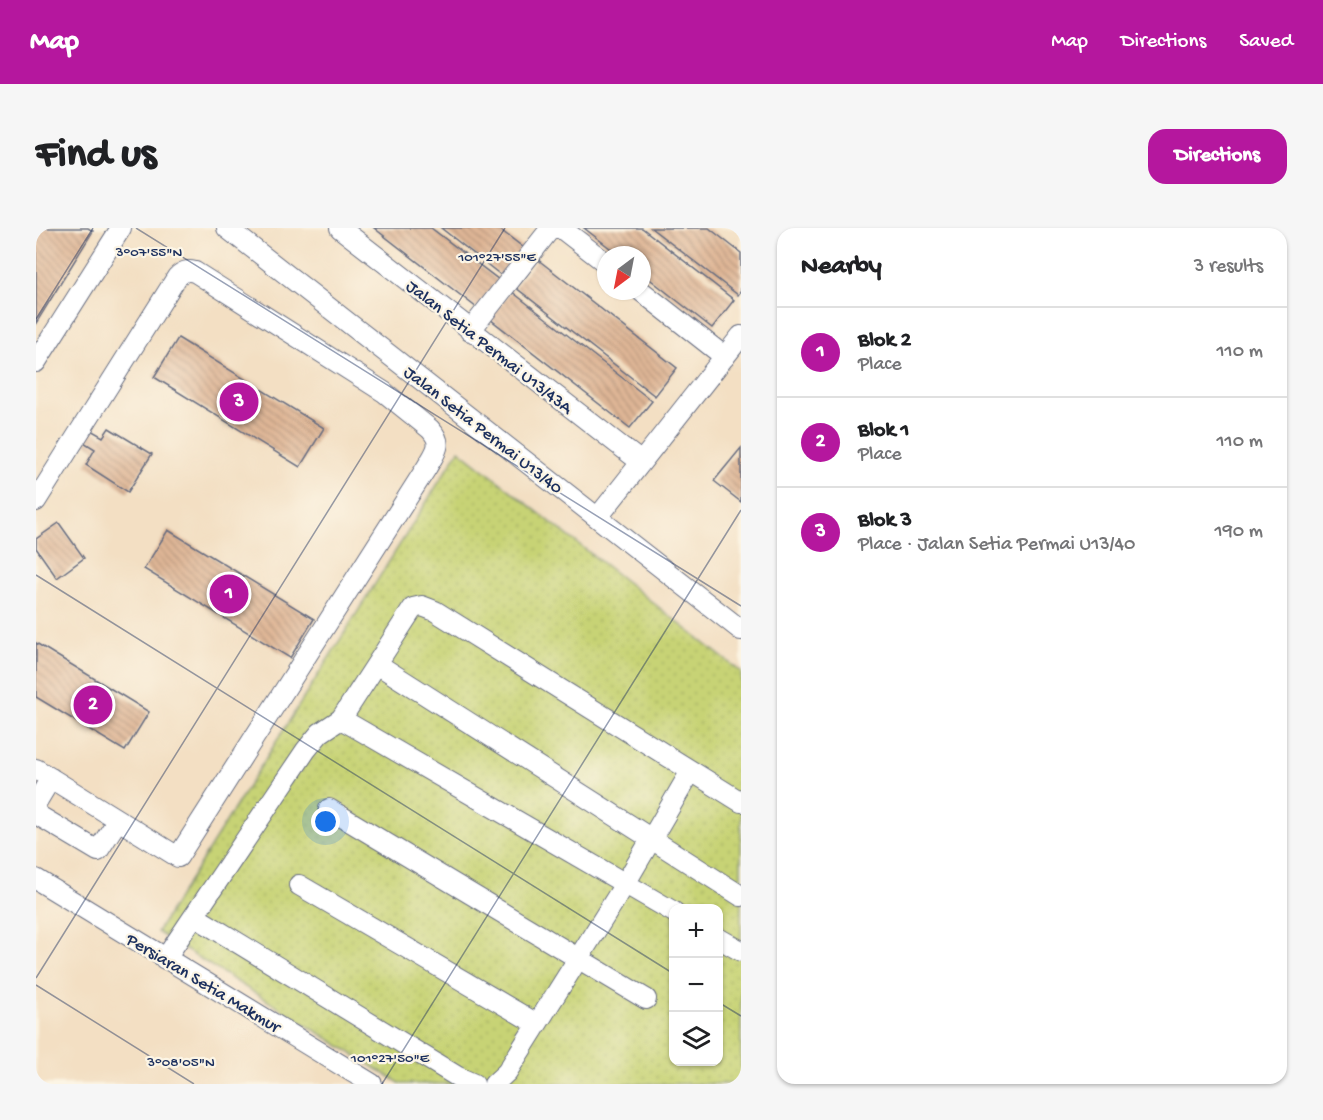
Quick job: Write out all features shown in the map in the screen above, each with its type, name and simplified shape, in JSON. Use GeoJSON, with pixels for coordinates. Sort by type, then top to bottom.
{"type":"FeatureCollection","features":[{"type":"Feature","properties":{"kind":"street"},"geometry":{"type":"LineString","coordinates":[[36,362],[121,228]]}},
{"type":"Feature","properties":{"kind":"street","name":"Jalan Setia Permai U13/40"},"geometry":{"type":"LineString","coordinates":[[226,228],[741,630]]}},
{"type":"Feature","properties":{"kind":"street","name":"Jalan Setia Permai U13/43A"},"geometry":{"type":"LineString","coordinates":[[340,228],[641,462]]}},
{"type":"Feature","properties":{"kind":"street"},"geometry":{"type":"LineString","coordinates":[[470,331],[551,228]]}},
{"type":"Feature","properties":{"kind":"street"},"geometry":{"type":"LineString","coordinates":[[561,228],[597,256]]}},
{"type":"Feature","properties":{"kind":"street"},"geometry":{"type":"LineString","coordinates":[[36,501],[182,272],[195,272],[384,392],[430,429],[436,435],[438,443],[427,467],[178,857],[43,773],[36,803]]}},
{"type":"Feature","properties":{"kind":"street"},"geometry":{"type":"LineString","coordinates":[[651,299],[725,357]]}},
{"type":"Feature","properties":{"kind":"street"},"geometry":{"type":"LineString","coordinates":[[598,517],[741,336]]}},
{"type":"Feature","properties":{"kind":"street"},"geometry":{"type":"LineString","coordinates":[[165,959],[306,750],[320,733],[340,719],[413,608],[422,606],[435,611],[741,802]]}},
{"type":"Feature","properties":{"kind":"street"},"geometry":{"type":"LineString","coordinates":[[376,664],[741,896]]}},
{"type":"Feature","properties":{"kind":"street"},"geometry":{"type":"LineString","coordinates":[[340,719],[669,909]]}},
{"type":"Feature","properties":{"kind":"street"},"geometry":{"type":"LineString","coordinates":[[494,1084],[507,1072],[625,884],[691,771]]}},
{"type":"Feature","properties":{"kind":"street"},"geometry":{"type":"LineString","coordinates":[[329,809],[646,999]]}},
{"type":"Feature","properties":{"kind":"street"},"geometry":{"type":"LineString","coordinates":[[36,814],[98,851],[118,820]]}},
{"type":"Feature","properties":{"kind":"street","name":"Persiaran Setia Makmur"},"geometry":{"type":"LineString","coordinates":[[37,878],[165,959],[372,1084]]}},
{"type":"Feature","properties":{"kind":"street"},"geometry":{"type":"LineString","coordinates":[[299,885],[537,1024]]}},
{"type":"Feature","properties":{"kind":"street"},"geometry":{"type":"LineString","coordinates":[[194,916],[458,1077],[474,1084]]}},
{"type":"Feature","properties":{"kind":"street"},"geometry":{"type":"LineString","coordinates":[[723,941],[741,951]]}},
{"type":"Feature","properties":{"kind":"green space"},"geometry":{"type":"Polygon","coordinates":[[[459,450],[741,672],[741,1084],[401,1084],[157,932],[459,450]]]}},
{"type":"Feature","properties":{"kind":"building"},"geometry":{"type":"Polygon","coordinates":[[[36,228],[88,228],[93,231],[36,323],[36,228]]]}},
{"type":"Feature","properties":{"kind":"building"},"geometry":{"type":"Polygon","coordinates":[[[374,228],[431,228],[499,280],[477,308],[374,228]]]}},
{"type":"Feature","properties":{"kind":"building"},"geometry":{"type":"Polygon","coordinates":[[[441,228],[498,228],[524,248],[502,276],[441,228]]]}},
{"type":"Feature","properties":{"kind":"building"},"geometry":{"type":"Polygon","coordinates":[[[584,228],[642,228],[734,300],[712,328],[651,280],[651,246],[607,246],[584,228]]]}},
{"type":"Feature","properties":{"kind":"building"},"geometry":{"type":"Polygon","coordinates":[[[651,228],[709,228],[741,253],[741,291],[738,295],[651,228]]]}},
{"type":"Feature","properties":{"kind":"building"},"geometry":{"type":"Polygon","coordinates":[[[537,259],[677,368],[655,396],[515,287],[537,259]]]}},
{"type":"Feature","properties":{"kind":"building"},"geometry":{"type":"Polygon","coordinates":[[[511,291],[652,401],[630,428],[490,319],[511,291]]]}},
{"type":"Feature","properties":{"kind":"building"},"geometry":{"type":"Polygon","coordinates":[[[178,338],[324,428],[300,467],[154,377],[178,338]]]}},
{"type":"Feature","properties":{"kind":"building"},"geometry":{"type":"Polygon","coordinates":[[[109,428],[152,454],[128,492],[86,465],[95,449],[82,441],[89,429],[103,437],[109,428]]]}},
{"type":"Feature","properties":{"kind":"building"},"geometry":{"type":"Polygon","coordinates":[[[741,448],[741,502],[714,481],[741,448]]]}},
{"type":"Feature","properties":{"kind":"building"},"geometry":{"type":"Polygon","coordinates":[[[59,523],[84,558],[57,578],[36,548],[36,539],[59,523]]]}},
{"type":"Feature","properties":{"kind":"building"},"geometry":{"type":"Polygon","coordinates":[[[168,530],[314,619],[290,658],[144,569],[168,530]]]}},
{"type":"Feature","properties":{"kind":"building"},"geometry":{"type":"Polygon","coordinates":[[[36,643],[149,712],[125,751],[36,697],[36,643]]]}},
{"type":"Feature","properties":{"kind":"place","name":"Blok 3"},"geometry":{"type":"Point","coordinates":[239,402]}},
{"type":"Feature","properties":{"kind":"place","name":"Blok 2"},"geometry":{"type":"Point","coordinates":[229,594]}},
{"type":"Feature","properties":{"kind":"place","name":"Blok 1"},"geometry":{"type":"Point","coordinates":[93,705]}}]}
